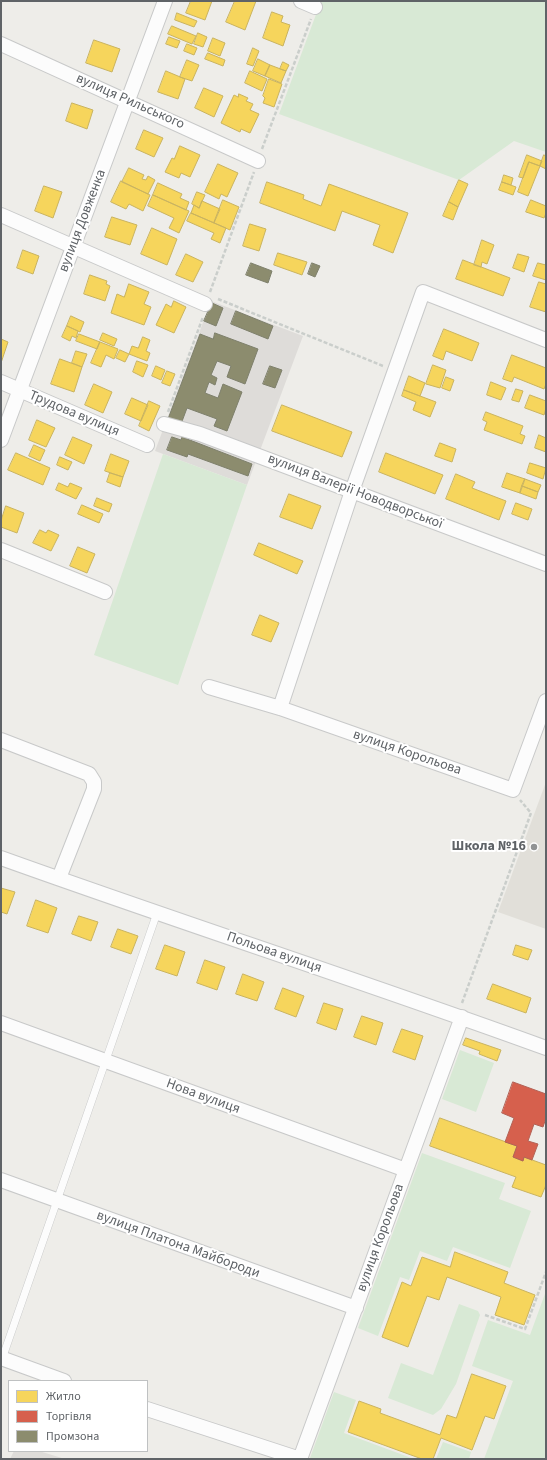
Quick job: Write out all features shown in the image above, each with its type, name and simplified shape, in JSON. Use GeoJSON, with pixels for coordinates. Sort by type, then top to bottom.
{"type":"FeatureCollection","features":[{"type":"Feature","properties":{"kind":"street","name":"вулиця Довженка"},"geometry":{"type":"LineString","coordinates":[[1,440],[165,1]]}},
{"type":"Feature","properties":{"kind":"street"},"geometry":{"type":"LineString","coordinates":[[301,1],[315,7]]}},
{"type":"Feature","properties":{"kind":"street","name":"вулиця Рильського"},"geometry":{"type":"LineString","coordinates":[[1,44],[258,161]]}},
{"type":"Feature","properties":{"kind":"street"},"geometry":{"type":"LineString","coordinates":[[1,214],[73,247],[210,301]]}},
{"type":"Feature","properties":{"kind":"street"},"geometry":{"type":"LineString","coordinates":[[280,708],[352,491],[423,292],[546,340]]}},
{"type":"Feature","properties":{"kind":"street","name":"Трудова вулиця"},"geometry":{"type":"LineString","coordinates":[[1,382],[147,445]]}},
{"type":"Feature","properties":{"kind":"street","name":"вулиця Валерії Новодворської"},"geometry":{"type":"LineString","coordinates":[[164,424],[200,434],[546,564]]}},
{"type":"Feature","properties":{"kind":"street"},"geometry":{"type":"LineString","coordinates":[[1,550],[105,592]]}},
{"type":"Feature","properties":{"kind":"street","name":"вулиця Корольова"},"geometry":{"type":"LineString","coordinates":[[209,687],[280,708],[513,790]]}},
{"type":"Feature","properties":{"kind":"street"},"geometry":{"type":"LineString","coordinates":[[513,790],[546,701]]}},
{"type":"Feature","properties":{"kind":"street"},"geometry":{"type":"LineString","coordinates":[[1,740],[89,774],[94,782],[94,789],[59,878]]}},
{"type":"Feature","properties":{"kind":"street","name":"Польова вулиця"},"geometry":{"type":"LineString","coordinates":[[1,858],[462,1017],[546,1048]]}},
{"type":"Feature","properties":{"kind":"street","name":"вулиця Корольова"},"geometry":{"type":"LineString","coordinates":[[300,1459],[462,1017]]}},
{"type":"Feature","properties":{"kind":"street","name":"Нова вулиця"},"geometry":{"type":"LineString","coordinates":[[1,1023],[406,1170]]}},
{"type":"Feature","properties":{"kind":"street","name":"вулиця Платона Майбороди"},"geometry":{"type":"LineString","coordinates":[[1,1180],[356,1308]]}},
{"type":"Feature","properties":{"kind":"street"},"geometry":{"type":"LineString","coordinates":[[2,1359],[61,1380]]}},
{"type":"Feature","properties":{"kind":"street"},"geometry":{"type":"LineString","coordinates":[[148,1409],[300,1459]]}},
{"type":"Feature","properties":{"kind":"lane"},"geometry":{"type":"LineString","coordinates":[[2,1359],[157,913]]}},
{"type":"Feature","properties":{"kind":"path"},"geometry":{"type":"LineString","coordinates":[[164,424],[210,301],[395,371]]}},
{"type":"Feature","properties":{"kind":"path"},"geometry":{"type":"LineString","coordinates":[[462,1017],[461,1007],[531,813],[513,790]]}},
{"type":"Feature","properties":{"kind":"path"},"geometry":{"type":"LineString","coordinates":[[485,1315],[525,1329],[546,1272]]}},
{"type":"Feature","properties":{"kind":"shaded area"},"geometry":{"type":"Polygon","coordinates":[[[211,301],[303,336],[247,485],[155,451],[211,301]]]}},
{"type":"Feature","properties":{"kind":"shaded area","name":"Школа №16"},"geometry":{"type":"Polygon","coordinates":[[[546,782],[546,929],[498,912],[546,782]]]}},
{"type":"Feature","properties":{"kind":"shaded area"},"geometry":{"type":"Polygon","coordinates":[[[14,1452],[42,1452],[65,1459],[10,1459],[14,1452]]]}},
{"type":"Feature","properties":{"kind":"green space"},"geometry":{"type":"Polygon","coordinates":[[[321,1],[546,1],[546,152],[514,141],[459,180],[279,114],[321,1]]]}},
{"type":"Feature","properties":{"kind":"green space"},"geometry":{"type":"Polygon","coordinates":[[[163,454],[247,485],[178,685],[94,655],[163,454]]]}},
{"type":"Feature","properties":{"kind":"green space"},"geometry":{"type":"Polygon","coordinates":[[[460,1050],[494,1063],[476,1112],[442,1099],[460,1050]]]}},
{"type":"Feature","properties":{"kind":"green space"},"geometry":{"type":"Polygon","coordinates":[[[422,1153],[505,1183],[499,1199],[531,1211],[510,1268],[453,1247],[447,1261],[420,1251],[409,1280],[400,1277],[378,1336],[358,1328],[422,1153]]]}},
{"type":"Feature","properties":{"kind":"green space"},"geometry":{"type":"Polygon","coordinates":[[[546,1291],[546,1459],[484,1459],[513,1381],[472,1366],[488,1320],[530,1335],[546,1291]]]}},
{"type":"Feature","properties":{"kind":"green space"},"geometry":{"type":"Polygon","coordinates":[[[459,1304],[478,1311],[480,1315],[456,1384],[441,1409],[433,1415],[388,1398],[401,1363],[433,1375],[459,1304]]]}},
{"type":"Feature","properties":{"kind":"green space"},"geometry":{"type":"Polygon","coordinates":[[[334,1392],[356,1400],[344,1433],[414,1459],[310,1458],[334,1392]]]}},
{"type":"Feature","properties":{"kind":"green space"},"geometry":{"type":"Polygon","coordinates":[[[443,1442],[471,1452],[469,1459],[436,1459],[443,1442]]]}},
{"type":"Feature","properties":{"kind":"building: Житло"},"geometry":{"type":"Polygon","coordinates":[[[191,1],[212,1],[205,20],[186,13],[191,1]]]}},
{"type":"Feature","properties":{"kind":"building: Житло"},"geometry":{"type":"Polygon","coordinates":[[[235,1],[256,1],[245,30],[226,22],[235,1]]]}},
{"type":"Feature","properties":{"kind":"building: Житло"},"geometry":{"type":"Polygon","coordinates":[[[272,12],[283,16],[281,22],[290,25],[283,46],[263,38],[272,12]]]}},
{"type":"Feature","properties":{"kind":"building: Житло"},"geometry":{"type":"Polygon","coordinates":[[[177,13],[197,21],[194,27],[175,20],[177,13]]]}},
{"type":"Feature","properties":{"kind":"building: Житло"},"geometry":{"type":"Polygon","coordinates":[[[172,26],[196,36],[192,44],[168,34],[172,26]]]}},
{"type":"Feature","properties":{"kind":"building: Житло"},"geometry":{"type":"Polygon","coordinates":[[[198,33],[207,37],[203,47],[194,44],[198,33]]]}},
{"type":"Feature","properties":{"kind":"building: Житло"},"geometry":{"type":"Polygon","coordinates":[[[169,37],[180,41],[177,48],[166,44],[169,37]]]}},
{"type":"Feature","properties":{"kind":"building: Житло"},"geometry":{"type":"Polygon","coordinates":[[[213,38],[225,43],[220,56],[208,51],[213,38]]]}},
{"type":"Feature","properties":{"kind":"building: Житло"},"geometry":{"type":"Polygon","coordinates":[[[94,40],[120,49],[112,72],[86,63],[94,40]]]}},
{"type":"Feature","properties":{"kind":"building: Житло"},"geometry":{"type":"Polygon","coordinates":[[[187,44],[197,48],[194,55],[184,51],[187,44]]]}},
{"type":"Feature","properties":{"kind":"building: Житло"},"geometry":{"type":"Polygon","coordinates":[[[253,48],[259,51],[253,66],[247,64],[253,48]]]}},
{"type":"Feature","properties":{"kind":"building: Житло"},"geometry":{"type":"Polygon","coordinates":[[[208,53],[225,60],[223,66],[205,59],[208,53]]]}},
{"type":"Feature","properties":{"kind":"building: Житло"},"geometry":{"type":"Polygon","coordinates":[[[258,59],[270,65],[265,76],[253,71],[258,59]]]}},
{"type":"Feature","properties":{"kind":"building: Житло"},"geometry":{"type":"Polygon","coordinates":[[[187,60],[199,65],[192,81],[180,77],[187,60]]]}},
{"type":"Feature","properties":{"kind":"building: Житло"},"geometry":{"type":"Polygon","coordinates":[[[283,62],[289,65],[286,71],[280,69],[283,62]]]}},
{"type":"Feature","properties":{"kind":"building: Житло"},"geometry":{"type":"Polygon","coordinates":[[[270,65],[286,71],[281,83],[265,76],[270,65]]]}},
{"type":"Feature","properties":{"kind":"building: Житло"},"geometry":{"type":"Polygon","coordinates":[[[166,71],[185,79],[178,99],[158,92],[166,71]]]}},
{"type":"Feature","properties":{"kind":"building: Житло"},"geometry":{"type":"Polygon","coordinates":[[[250,71],[267,79],[262,91],[245,83],[250,71]]]}},
{"type":"Feature","properties":{"kind":"building: Житло"},"geometry":{"type":"Polygon","coordinates":[[[269,79],[282,84],[274,107],[263,103],[265,98],[263,96],[269,79]]]}},
{"type":"Feature","properties":{"kind":"building: Житло"},"geometry":{"type":"Polygon","coordinates":[[[204,88],[223,96],[214,117],[195,108],[204,88]]]}},
{"type":"Feature","properties":{"kind":"building: Житло"},"geometry":{"type":"Polygon","coordinates":[[[239,94],[248,98],[246,101],[253,104],[250,110],[259,114],[250,133],[241,129],[240,132],[221,123],[234,95],[238,97],[239,94]]]}},
{"type":"Feature","properties":{"kind":"building: Житло"},"geometry":{"type":"Polygon","coordinates":[[[72,103],[93,110],[87,129],[66,121],[72,103]]]}},
{"type":"Feature","properties":{"kind":"building: Житло"},"geometry":{"type":"Polygon","coordinates":[[[144,130],[163,138],[154,157],[136,149],[144,130]]]}},
{"type":"Feature","properties":{"kind":"building: Житло"},"geometry":{"type":"Polygon","coordinates":[[[180,146],[200,155],[190,177],[181,173],[179,178],[165,172],[172,158],[174,159],[180,146]]]}},
{"type":"Feature","properties":{"kind":"building: Житло"},"geometry":{"type":"Polygon","coordinates":[[[527,155],[542,161],[540,166],[529,162],[523,178],[519,177],[527,155]]]}},
{"type":"Feature","properties":{"kind":"building: Житло"},"geometry":{"type":"Polygon","coordinates":[[[544,155],[546,156],[546,169],[540,166],[544,155]]]}},
{"type":"Feature","properties":{"kind":"building: Житло"},"geometry":{"type":"Polygon","coordinates":[[[529,162],[540,166],[528,196],[518,192],[529,162]]]}},
{"type":"Feature","properties":{"kind":"building: Житло"},"geometry":{"type":"Polygon","coordinates":[[[218,164],[238,173],[227,197],[221,194],[219,199],[205,192],[218,164]]]}},
{"type":"Feature","properties":{"kind":"building: Житло"},"geometry":{"type":"Polygon","coordinates":[[[129,168],[144,175],[142,179],[146,180],[148,176],[155,180],[148,194],[122,182],[129,168]]]}},
{"type":"Feature","properties":{"kind":"building: Житло"},"geometry":{"type":"Polygon","coordinates":[[[504,175],[513,178],[511,185],[502,182],[504,175]]]}},
{"type":"Feature","properties":{"kind":"building: Житло"},"geometry":{"type":"Polygon","coordinates":[[[459,180],[468,184],[458,207],[449,202],[459,180]]]}},
{"type":"Feature","properties":{"kind":"building: Житло"},"geometry":{"type":"Polygon","coordinates":[[[121,181],[150,195],[143,211],[129,204],[126,209],[111,202],[121,181]]]}},
{"type":"Feature","properties":{"kind":"building: Житло"},"geometry":{"type":"Polygon","coordinates":[[[267,182],[304,195],[303,199],[321,206],[329,184],[408,213],[393,253],[373,245],[380,225],[342,211],[335,231],[260,203],[267,182]]]}},
{"type":"Feature","properties":{"kind":"building: Житло"},"geometry":{"type":"Polygon","coordinates":[[[502,182],[516,187],[513,195],[499,190],[502,182]]]}},
{"type":"Feature","properties":{"kind":"building: Житло"},"geometry":{"type":"Polygon","coordinates":[[[158,183],[182,194],[180,198],[189,202],[186,210],[153,195],[158,183]]]}},
{"type":"Feature","properties":{"kind":"building: Житло"},"geometry":{"type":"Polygon","coordinates":[[[44,186],[62,192],[53,218],[35,211],[44,186]]]}},
{"type":"Feature","properties":{"kind":"building: Житло"},"geometry":{"type":"Polygon","coordinates":[[[197,192],[205,195],[199,208],[192,204],[197,192]]]}},
{"type":"Feature","properties":{"kind":"building: Житло"},"geometry":{"type":"Polygon","coordinates":[[[153,195],[189,211],[179,233],[169,228],[174,218],[148,206],[153,195]]]}},
{"type":"Feature","properties":{"kind":"building: Житло"},"geometry":{"type":"Polygon","coordinates":[[[223,200],[239,207],[230,230],[214,223],[223,200]]]}},
{"type":"Feature","properties":{"kind":"building: Житло"},"geometry":{"type":"Polygon","coordinates":[[[531,200],[546,206],[544,218],[526,212],[531,200]]]}},
{"type":"Feature","properties":{"kind":"building: Житло"},"geometry":{"type":"Polygon","coordinates":[[[202,201],[220,209],[214,223],[191,213],[194,205],[199,208],[202,201]]]}},
{"type":"Feature","properties":{"kind":"building: Житло"},"geometry":{"type":"Polygon","coordinates":[[[449,202],[458,207],[453,220],[443,216],[449,202]]]}},
{"type":"Feature","properties":{"kind":"building: Житло"},"geometry":{"type":"Polygon","coordinates":[[[191,213],[226,228],[220,243],[211,239],[214,233],[187,221],[191,213]]]}},
{"type":"Feature","properties":{"kind":"building: Житло"},"geometry":{"type":"Polygon","coordinates":[[[112,217],[137,225],[130,245],[105,237],[112,217]]]}},
{"type":"Feature","properties":{"kind":"building: Житло"},"geometry":{"type":"Polygon","coordinates":[[[250,224],[266,229],[259,251],[243,246],[250,224]]]}},
{"type":"Feature","properties":{"kind":"building: Житло"},"geometry":{"type":"Polygon","coordinates":[[[152,228],[177,239],[167,265],[141,254],[152,228]]]}},
{"type":"Feature","properties":{"kind":"building: Житло"},"geometry":{"type":"Polygon","coordinates":[[[482,240],[494,245],[487,264],[482,262],[481,267],[474,265],[482,240]]]}},
{"type":"Feature","properties":{"kind":"building: Житло"},"geometry":{"type":"Polygon","coordinates":[[[23,250],[39,256],[33,274],[17,268],[23,250]]]}},
{"type":"Feature","properties":{"kind":"building: Житло"},"geometry":{"type":"Polygon","coordinates":[[[278,253],[307,262],[302,275],[274,265],[278,253]]]}},
{"type":"Feature","properties":{"kind":"building: Житло"},"geometry":{"type":"Polygon","coordinates":[[[186,254],[203,262],[193,282],[176,275],[186,254]]]}},
{"type":"Feature","properties":{"kind":"building: Житло"},"geometry":{"type":"Polygon","coordinates":[[[518,254],[529,257],[524,272],[513,268],[518,254]]]}},
{"type":"Feature","properties":{"kind":"building: Житло"},"geometry":{"type":"Polygon","coordinates":[[[463,260],[510,278],[503,296],[456,279],[463,260]]]}},
{"type":"Feature","properties":{"kind":"building: Житло"},"geometry":{"type":"Polygon","coordinates":[[[538,263],[546,265],[546,280],[533,276],[538,263]]]}},
{"type":"Feature","properties":{"kind":"building: Житло"},"geometry":{"type":"Polygon","coordinates":[[[90,275],[107,281],[106,284],[110,286],[105,301],[84,294],[90,275]]]}},
{"type":"Feature","properties":{"kind":"building: Житло"},"geometry":{"type":"Polygon","coordinates":[[[539,282],[546,284],[546,312],[530,307],[539,282]]]}},
{"type":"Feature","properties":{"kind":"building: Житло"},"geometry":{"type":"Polygon","coordinates":[[[129,284],[149,292],[144,304],[151,307],[144,325],[111,313],[117,294],[124,297],[129,284]]]}},
{"type":"Feature","properties":{"kind":"building: Житло"},"geometry":{"type":"Polygon","coordinates":[[[174,301],[186,307],[174,333],[156,325],[166,304],[171,307],[174,301]]]}},
{"type":"Feature","properties":{"kind":"building: Житло"},"geometry":{"type":"Polygon","coordinates":[[[71,316],[84,322],[80,332],[67,326],[71,316]]]}},
{"type":"Feature","properties":{"kind":"building: Житло"},"geometry":{"type":"Polygon","coordinates":[[[67,326],[78,331],[76,338],[72,336],[70,341],[62,337],[67,326]]]}},
{"type":"Feature","properties":{"kind":"building: Житло"},"geometry":{"type":"Polygon","coordinates":[[[444,329],[479,343],[472,361],[446,351],[443,360],[433,356],[444,329]]]}},
{"type":"Feature","properties":{"kind":"building: Житло"},"geometry":{"type":"Polygon","coordinates":[[[103,333],[117,339],[114,346],[100,340],[103,333]]]}},
{"type":"Feature","properties":{"kind":"building: Житло"},"geometry":{"type":"Polygon","coordinates":[[[79,334],[100,342],[97,349],[76,341],[79,334]]]}},
{"type":"Feature","properties":{"kind":"building: Житло"},"geometry":{"type":"Polygon","coordinates":[[[143,337],[150,340],[146,351],[150,353],[147,361],[129,354],[132,346],[138,348],[143,337]]]}},
{"type":"Feature","properties":{"kind":"building: Житло"},"geometry":{"type":"Polygon","coordinates":[[[1,339],[8,342],[1,363],[1,339]]]}},
{"type":"Feature","properties":{"kind":"building: Житло"},"geometry":{"type":"Polygon","coordinates":[[[100,342],[118,349],[114,359],[106,355],[101,367],[91,363],[100,342]]]}},
{"type":"Feature","properties":{"kind":"building: Житло"},"geometry":{"type":"Polygon","coordinates":[[[120,350],[129,354],[125,362],[116,358],[120,350]]]}},
{"type":"Feature","properties":{"kind":"building: Житло"},"geometry":{"type":"Polygon","coordinates":[[[76,351],[87,354],[82,367],[72,363],[76,351]]]}},
{"type":"Feature","properties":{"kind":"building: Житло"},"geometry":{"type":"Polygon","coordinates":[[[512,355],[546,368],[546,384],[544,389],[514,377],[512,382],[503,379],[512,355]]]}},
{"type":"Feature","properties":{"kind":"building: Житло"},"geometry":{"type":"Polygon","coordinates":[[[60,359],[82,367],[74,392],[51,384],[60,359]]]}},
{"type":"Feature","properties":{"kind":"building: Житло"},"geometry":{"type":"Polygon","coordinates":[[[137,361],[148,365],[143,377],[133,372],[137,361]]]}},
{"type":"Feature","properties":{"kind":"building: Житло"},"geometry":{"type":"Polygon","coordinates":[[[433,365],[446,370],[440,388],[426,384],[433,365]]]}},
{"type":"Feature","properties":{"kind":"building: Житло"},"geometry":{"type":"Polygon","coordinates":[[[156,366],[165,370],[161,380],[152,376],[156,366]]]}},
{"type":"Feature","properties":{"kind":"building: Житло"},"geometry":{"type":"Polygon","coordinates":[[[167,371],[175,374],[170,386],[162,383],[167,371]]]}},
{"type":"Feature","properties":{"kind":"building: Житло"},"geometry":{"type":"Polygon","coordinates":[[[409,376],[425,383],[420,396],[404,390],[409,376]]]}},
{"type":"Feature","properties":{"kind":"building: Житло"},"geometry":{"type":"Polygon","coordinates":[[[446,377],[454,380],[450,391],[442,388],[446,377]]]}},
{"type":"Feature","properties":{"kind":"building: Житло"},"geometry":{"type":"Polygon","coordinates":[[[491,382],[506,388],[501,400],[487,395],[491,382]]]}},
{"type":"Feature","properties":{"kind":"building: Житло"},"geometry":{"type":"Polygon","coordinates":[[[94,384],[112,392],[103,413],[85,405],[94,384]]]}},
{"type":"Feature","properties":{"kind":"building: Житло"},"geometry":{"type":"Polygon","coordinates":[[[516,389],[523,391],[519,402],[512,400],[516,389]]]}},
{"type":"Feature","properties":{"kind":"building: Житло"},"geometry":{"type":"Polygon","coordinates":[[[404,390],[436,402],[430,417],[413,410],[416,402],[402,396],[404,390]]]}},
{"type":"Feature","properties":{"kind":"building: Житло"},"geometry":{"type":"Polygon","coordinates":[[[530,395],[546,401],[544,415],[525,408],[530,395]]]}},
{"type":"Feature","properties":{"kind":"building: Житло"},"geometry":{"type":"Polygon","coordinates":[[[132,398],[148,405],[141,421],[125,414],[132,398]]]}},
{"type":"Feature","properties":{"kind":"building: Житло"},"geometry":{"type":"Polygon","coordinates":[[[149,401],[160,406],[149,431],[139,426],[149,401]]]}},
{"type":"Feature","properties":{"kind":"building: Житло"},"geometry":{"type":"Polygon","coordinates":[[[282,405],[352,432],[342,457],[272,431],[282,405]]]}},
{"type":"Feature","properties":{"kind":"building: Житло"},"geometry":{"type":"Polygon","coordinates":[[[486,412],[523,426],[520,434],[525,436],[522,444],[484,430],[487,422],[483,420],[486,412]]]}},
{"type":"Feature","properties":{"kind":"building: Житло"},"geometry":{"type":"Polygon","coordinates":[[[37,420],[55,428],[46,447],[29,440],[37,420]]]}},
{"type":"Feature","properties":{"kind":"building: Житло"},"geometry":{"type":"Polygon","coordinates":[[[539,435],[546,438],[546,452],[535,448],[539,435]]]}},
{"type":"Feature","properties":{"kind":"building: Житло"},"geometry":{"type":"Polygon","coordinates":[[[73,437],[92,445],[84,464],[65,455],[73,437]]]}},
{"type":"Feature","properties":{"kind":"building: Житло"},"geometry":{"type":"Polygon","coordinates":[[[440,443],[456,449],[452,462],[435,456],[440,443]]]}},
{"type":"Feature","properties":{"kind":"building: Житло"},"geometry":{"type":"Polygon","coordinates":[[[34,445],[45,450],[40,461],[29,456],[34,445]]]}},
{"type":"Feature","properties":{"kind":"building: Житло"},"geometry":{"type":"Polygon","coordinates":[[[16,453],[50,468],[43,485],[8,470],[16,453]]]}},
{"type":"Feature","properties":{"kind":"building: Житло"},"geometry":{"type":"Polygon","coordinates":[[[386,453],[443,475],[435,494],[379,472],[386,453]]]}},
{"type":"Feature","properties":{"kind":"building: Житло"},"geometry":{"type":"Polygon","coordinates":[[[111,454],[129,461],[123,477],[105,471],[111,454]]]}},
{"type":"Feature","properties":{"kind":"building: Житло"},"geometry":{"type":"Polygon","coordinates":[[[60,457],[72,462],[68,470],[57,465],[60,457]]]}},
{"type":"Feature","properties":{"kind":"building: Житло"},"geometry":{"type":"Polygon","coordinates":[[[530,463],[546,468],[543,479],[527,473],[530,463]]]}},
{"type":"Feature","properties":{"kind":"building: Житло"},"geometry":{"type":"Polygon","coordinates":[[[110,473],[123,477],[120,487],[107,482],[110,473]]]}},
{"type":"Feature","properties":{"kind":"building: Житло"},"geometry":{"type":"Polygon","coordinates":[[[507,473],[525,479],[520,493],[502,487],[507,473]]]}},
{"type":"Feature","properties":{"kind":"building: Житло"},"geometry":{"type":"Polygon","coordinates":[[[456,474],[475,482],[472,488],[506,501],[499,520],[446,499],[456,474]]]}},
{"type":"Feature","properties":{"kind":"building: Житло"},"geometry":{"type":"Polygon","coordinates":[[[525,479],[541,485],[538,492],[522,486],[525,479]]]}},
{"type":"Feature","properties":{"kind":"building: Житло"},"geometry":{"type":"Polygon","coordinates":[[[59,483],[68,487],[70,483],[82,488],[76,499],[56,490],[59,483]]]}},
{"type":"Feature","properties":{"kind":"building: Житло"},"geometry":{"type":"Polygon","coordinates":[[[522,486],[538,492],[536,499],[520,493],[522,486]]]}},
{"type":"Feature","properties":{"kind":"building: Житло"},"geometry":{"type":"Polygon","coordinates":[[[289,494],[321,506],[312,529],[280,517],[289,494]]]}},
{"type":"Feature","properties":{"kind":"building: Житло"},"geometry":{"type":"Polygon","coordinates":[[[97,498],[112,504],[109,512],[94,506],[97,498]]]}},
{"type":"Feature","properties":{"kind":"building: Житло"},"geometry":{"type":"Polygon","coordinates":[[[516,503],[532,509],[528,520],[512,514],[516,503]]]}},
{"type":"Feature","properties":{"kind":"building: Житло"},"geometry":{"type":"Polygon","coordinates":[[[82,505],[103,514],[99,523],[78,514],[82,505]]]}},
{"type":"Feature","properties":{"kind":"building: Житло"},"geometry":{"type":"Polygon","coordinates":[[[6,506],[24,513],[17,533],[1,527],[1,521],[6,506]]]}},
{"type":"Feature","properties":{"kind":"building: Житло"},"geometry":{"type":"Polygon","coordinates":[[[40,530],[46,533],[48,530],[59,535],[51,551],[33,543],[40,530]]]}},
{"type":"Feature","properties":{"kind":"building: Житло"},"geometry":{"type":"Polygon","coordinates":[[[259,543],[303,561],[297,574],[254,555],[259,543]]]}},
{"type":"Feature","properties":{"kind":"building: Житло"},"geometry":{"type":"Polygon","coordinates":[[[78,547],[95,554],[87,573],[70,566],[78,547]]]}},
{"type":"Feature","properties":{"kind":"building: Житло"},"geometry":{"type":"Polygon","coordinates":[[[260,615],[279,623],[271,642],[252,635],[260,615]]]}},
{"type":"Feature","properties":{"kind":"building: Житло"},"geometry":{"type":"Polygon","coordinates":[[[1,888],[15,892],[7,914],[1,912],[1,888]]]}},
{"type":"Feature","properties":{"kind":"building: Житло"},"geometry":{"type":"Polygon","coordinates":[[[36,900],[57,908],[48,933],[27,926],[36,900]]]}},
{"type":"Feature","properties":{"kind":"building: Житло"},"geometry":{"type":"Polygon","coordinates":[[[79,916],[98,922],[91,941],[72,934],[79,916]]]}},
{"type":"Feature","properties":{"kind":"building: Житло"},"geometry":{"type":"Polygon","coordinates":[[[118,929],[138,936],[131,954],[111,947],[118,929]]]}},
{"type":"Feature","properties":{"kind":"building: Житло"},"geometry":{"type":"Polygon","coordinates":[[[165,945],[185,952],[177,976],[156,969],[165,945]]]}},
{"type":"Feature","properties":{"kind":"building: Житло"},"geometry":{"type":"Polygon","coordinates":[[[516,945],[532,950],[528,960],[513,955],[516,945]]]}},
{"type":"Feature","properties":{"kind":"building: Житло"},"geometry":{"type":"Polygon","coordinates":[[[205,960],[225,967],[217,990],[197,983],[205,960]]]}},
{"type":"Feature","properties":{"kind":"building: Житло"},"geometry":{"type":"Polygon","coordinates":[[[243,974],[264,982],[257,1001],[236,994],[243,974]]]}},
{"type":"Feature","properties":{"kind":"building: Житло"},"geometry":{"type":"Polygon","coordinates":[[[493,984],[531,998],[526,1013],[487,999],[493,984]]]}},
{"type":"Feature","properties":{"kind":"building: Житло"},"geometry":{"type":"Polygon","coordinates":[[[283,988],[304,996],[296,1017],[275,1009],[283,988]]]}},
{"type":"Feature","properties":{"kind":"building: Житло"},"geometry":{"type":"Polygon","coordinates":[[[324,1003],[343,1009],[336,1030],[317,1023],[324,1003]]]}},
{"type":"Feature","properties":{"kind":"building: Житло"},"geometry":{"type":"Polygon","coordinates":[[[362,1016],[383,1023],[376,1045],[354,1037],[362,1016]]]}},
{"type":"Feature","properties":{"kind":"building: Житло"},"geometry":{"type":"Polygon","coordinates":[[[402,1029],[423,1036],[415,1060],[393,1052],[402,1029]]]}},
{"type":"Feature","properties":{"kind":"building: Житло"},"geometry":{"type":"Polygon","coordinates":[[[466,1038],[501,1050],[497,1061],[479,1054],[480,1051],[463,1045],[466,1038]]]}},
{"type":"Feature","properties":{"kind":"building: Житло"},"geometry":{"type":"Polygon","coordinates":[[[440,1118],[517,1146],[513,1157],[523,1161],[524,1157],[546,1165],[546,1185],[541,1197],[512,1187],[516,1177],[430,1146],[440,1118]]]}},
{"type":"Feature","properties":{"kind":"building: Житло"},"geometry":{"type":"Polygon","coordinates":[[[455,1252],[508,1272],[504,1283],[535,1295],[524,1325],[495,1315],[501,1297],[447,1277],[439,1300],[427,1296],[408,1347],[382,1337],[402,1282],[411,1286],[422,1257],[450,1267],[455,1252]]]}},
{"type":"Feature","properties":{"kind":"building: Житло"},"geometry":{"type":"Polygon","coordinates":[[[472,1374],[506,1386],[494,1419],[485,1416],[472,1450],[441,1438],[433,1459],[422,1459],[348,1432],[359,1401],[381,1409],[380,1413],[440,1435],[447,1415],[456,1418],[472,1374]]]}},
{"type":"Feature","properties":{"kind":"building: Торгівля"},"geometry":{"type":"Polygon","coordinates":[[[513,1082],[546,1094],[546,1118],[543,1127],[534,1124],[528,1141],[538,1144],[532,1160],[524,1157],[523,1161],[513,1157],[517,1146],[505,1142],[514,1118],[502,1113],[513,1082]]]}},
{"type":"Feature","properties":{"kind":"building: Промзона"},"geometry":{"type":"Polygon","coordinates":[[[251,263],[272,271],[268,283],[246,275],[251,263]]]}},
{"type":"Feature","properties":{"kind":"building: Промзона"},"geometry":{"type":"Polygon","coordinates":[[[312,263],[320,266],[315,277],[308,274],[312,263]]]}},
{"type":"Feature","properties":{"kind":"building: Промзона"},"geometry":{"type":"Polygon","coordinates":[[[212,303],[223,308],[216,326],[204,321],[212,303]]]}},
{"type":"Feature","properties":{"kind":"building: Промзона"},"geometry":{"type":"Polygon","coordinates":[[[236,311],[273,326],[268,339],[231,324],[236,311]]]}},
{"type":"Feature","properties":{"kind":"building: Промзона"},"geometry":{"type":"Polygon","coordinates":[[[215,333],[258,349],[245,384],[227,377],[231,366],[217,361],[211,375],[217,378],[215,385],[209,382],[205,393],[218,398],[223,384],[242,392],[227,431],[214,426],[217,419],[187,408],[181,424],[168,419],[200,334],[213,339],[215,333]]]}},
{"type":"Feature","properties":{"kind":"building: Промзона"},"geometry":{"type":"Polygon","coordinates":[[[270,366],[282,370],[275,388],[263,384],[270,366]]]}},
{"type":"Feature","properties":{"kind":"building: Промзона"},"geometry":{"type":"Polygon","coordinates":[[[172,437],[181,440],[182,437],[252,464],[248,476],[188,454],[187,457],[167,450],[172,437]]]}},
{"type":"Feature","properties":{"kind":"place","name":"Школа №16"},"geometry":{"type":"Point","coordinates":[534,847]}}]}
